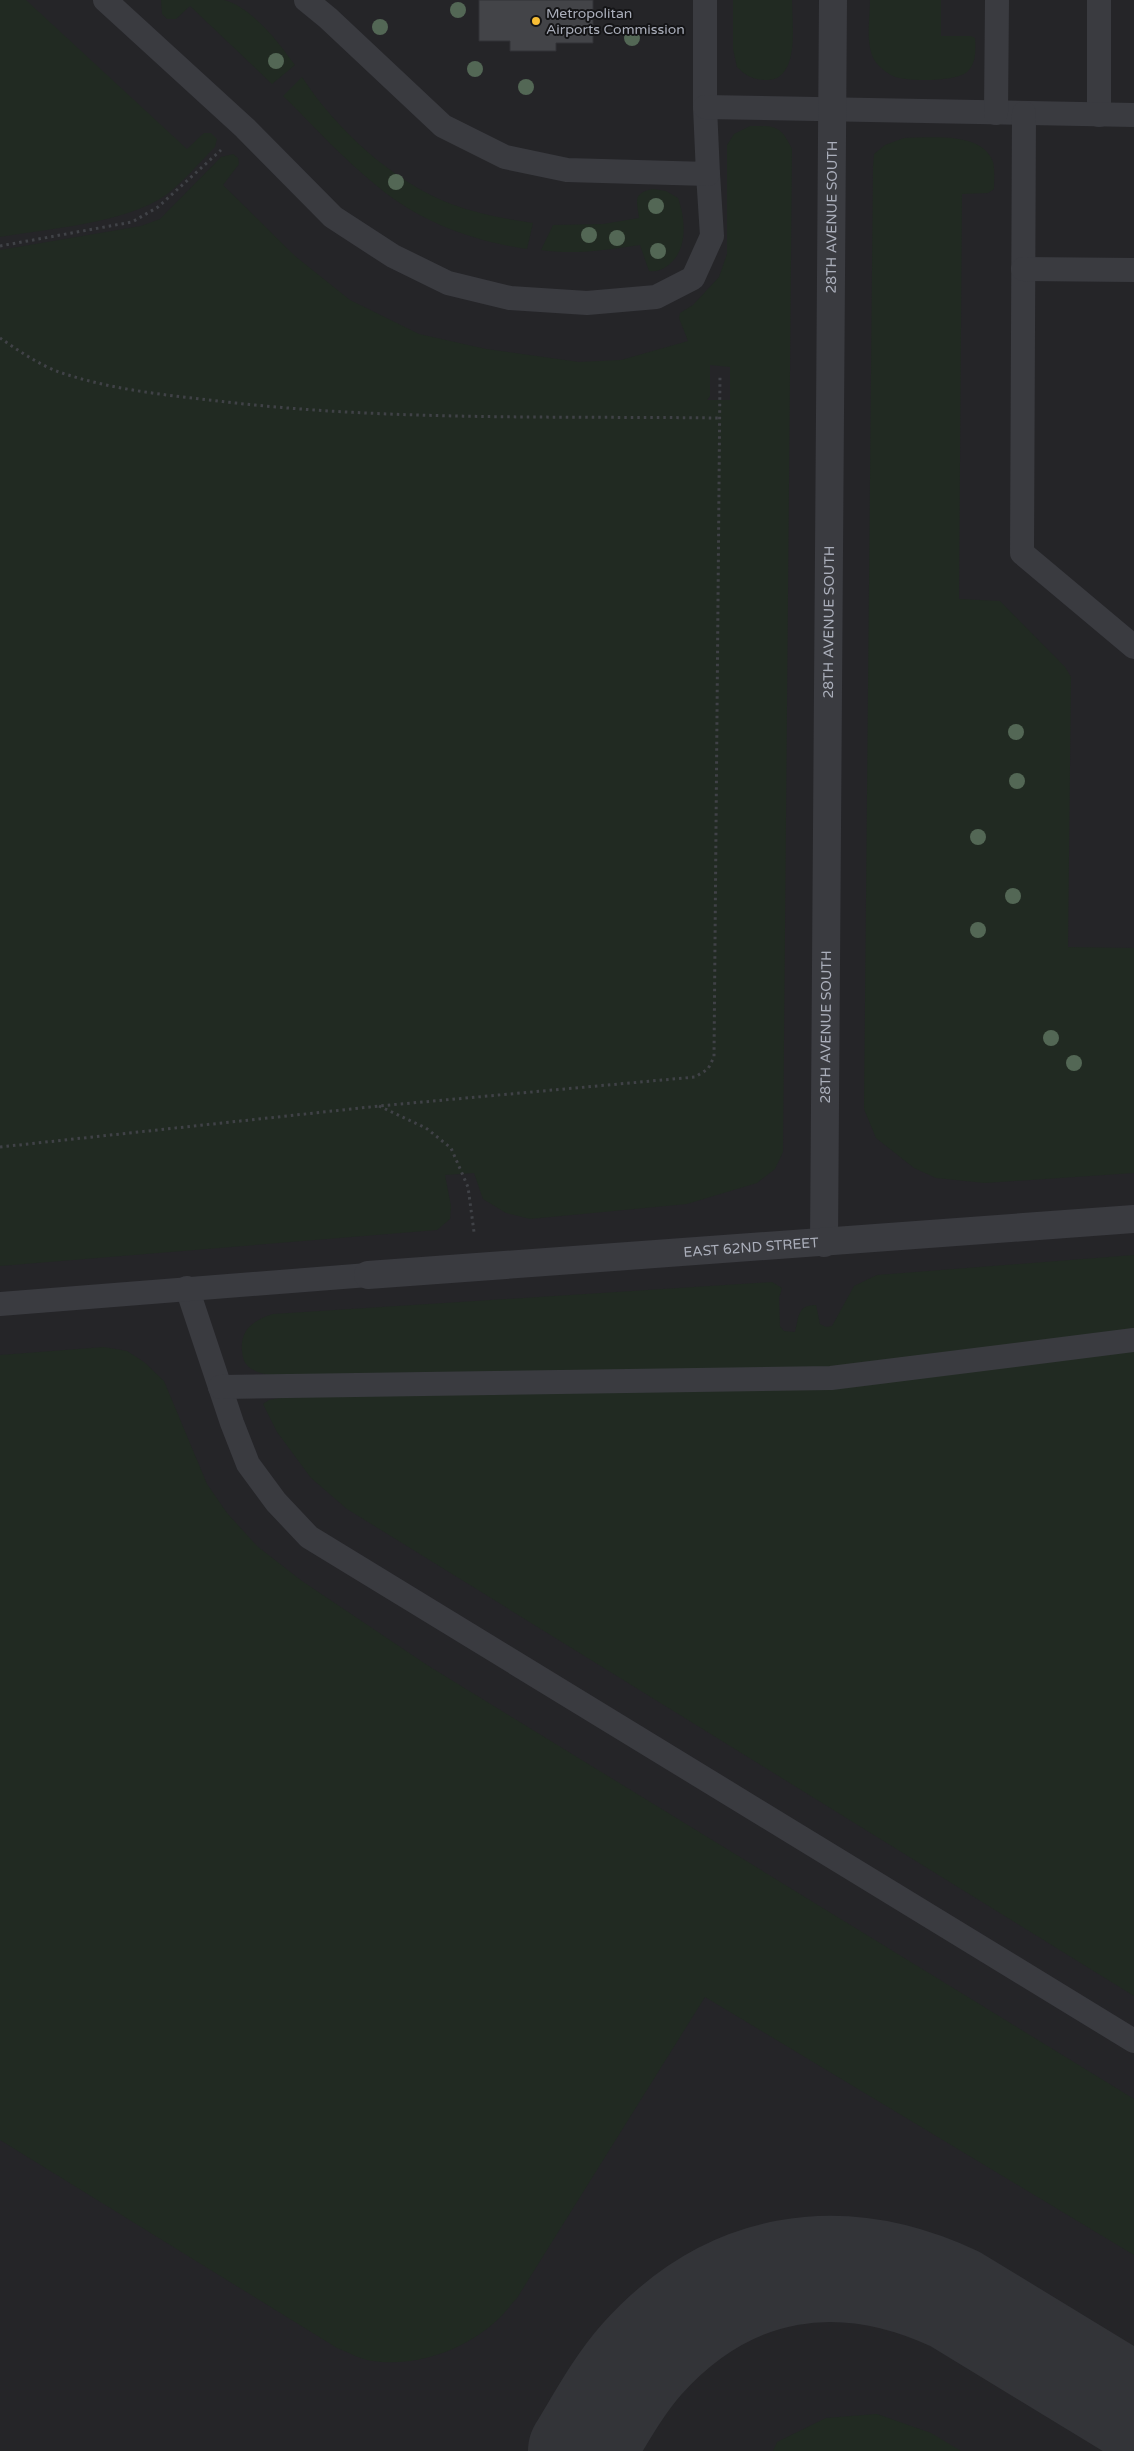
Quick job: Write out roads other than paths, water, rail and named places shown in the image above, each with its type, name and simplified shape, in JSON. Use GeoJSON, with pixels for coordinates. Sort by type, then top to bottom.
{"type":"FeatureCollection","features":[{"type":"Feature","properties":{"kind":"street","name":"28TH AVENUE SOUTH"},"geometry":{"type":"LineString","coordinates":[[824,1243],[833,0]]}},
{"type":"Feature","properties":{"kind":"street","name":"EAST 62ND STREET"},"geometry":{"type":"LineString","coordinates":[[368,1274],[824,1243],[1134,1219]]}},
{"type":"Feature","properties":{"kind":"lane"},"geometry":{"type":"LineString","coordinates":[[104,0],[244,128],[333,217],[393,256],[448,283],[510,298],[587,303],[656,297],[693,278],[712,236],[705,107],[705,0]]}},
{"type":"Feature","properties":{"kind":"lane"},"geometry":{"type":"LineString","coordinates":[[306,0],[328,18],[443,126],[505,156],[567,170],[708,174]]}},
{"type":"Feature","properties":{"kind":"lane"},"geometry":{"type":"LineString","coordinates":[[996,113],[997,0]]}},
{"type":"Feature","properties":{"kind":"lane"},"geometry":{"type":"LineString","coordinates":[[1099,0],[1099,114]]}},
{"type":"Feature","properties":{"kind":"lane"},"geometry":{"type":"LineString","coordinates":[[705,107],[1134,115]]}},
{"type":"Feature","properties":{"kind":"lane"},"geometry":{"type":"LineString","coordinates":[[1024,113],[1022,553],[1134,647]]}},
{"type":"Feature","properties":{"kind":"lane"},"geometry":{"type":"LineString","coordinates":[[1023,269],[1134,270]]}},
{"type":"Feature","properties":{"kind":"lane"},"geometry":{"type":"LineString","coordinates":[[0,1304],[368,1274]]}},
{"type":"Feature","properties":{"kind":"lane"},"geometry":{"type":"LineString","coordinates":[[187,1288],[248,1464],[276,1502],[309,1537],[1134,2041]]}},
{"type":"Feature","properties":{"kind":"lane"},"geometry":{"type":"LineString","coordinates":[[220,1387],[831,1378],[1134,1340]]}},
{"type":"Feature","properties":{"kind":"place","name":"Metropolitan Airports Commission"},"geometry":{"type":"Point","coordinates":[536,21]}}]}
